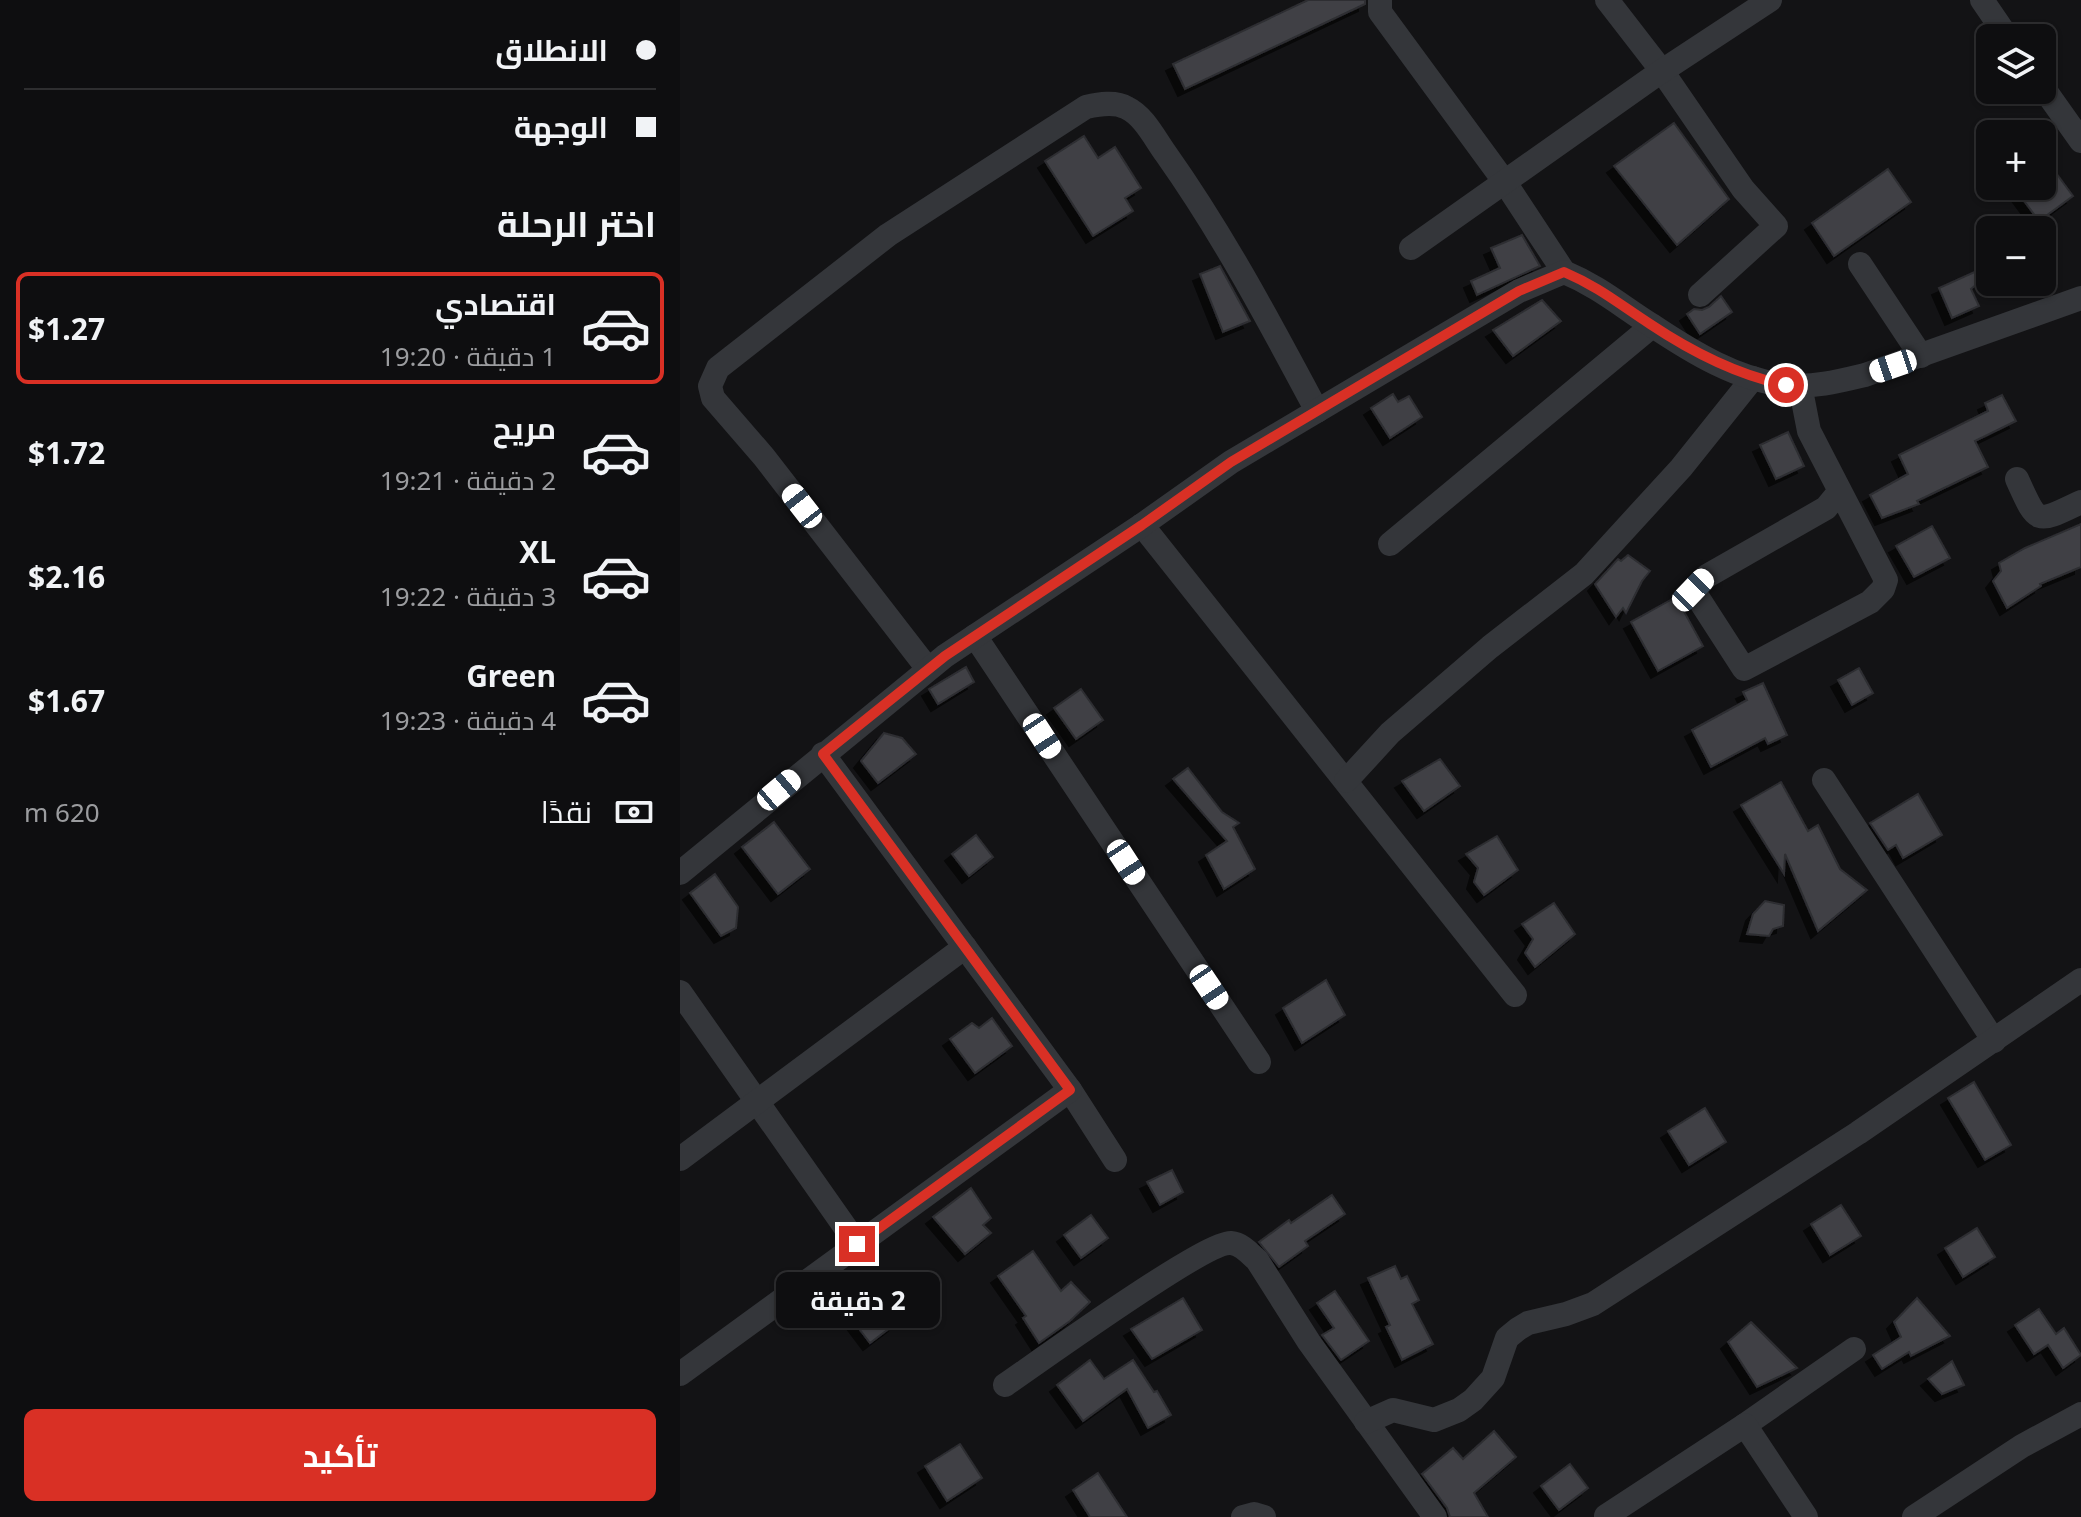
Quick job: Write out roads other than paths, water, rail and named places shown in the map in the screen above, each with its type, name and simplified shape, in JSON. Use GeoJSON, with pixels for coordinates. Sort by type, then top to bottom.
{"type":"FeatureCollection","features":[{"type":"Feature","properties":{"kind":"street"},"geometry":{"type":"LineString","coordinates":[[1380,0],[1380,12],[1504,181],[1564,272],[1595,285],[1652,326],[1717,363],[1753,378],[1786,385],[1833,383],[1921,356],[2081,298]]}},
{"type":"Feature","properties":{"kind":"street"},"geometry":{"type":"LineString","coordinates":[[1607,0],[1662,71],[1743,189],[1776,226],[1700,295]]}},
{"type":"Feature","properties":{"kind":"street"},"geometry":{"type":"LineString","coordinates":[[1411,248],[1662,71],[1770,0]]}},
{"type":"Feature","properties":{"kind":"street"},"geometry":{"type":"LineString","coordinates":[[1982,0],[1998,24]]}},
{"type":"Feature","properties":{"kind":"street"},"geometry":{"type":"LineString","coordinates":[[928,669],[773,469],[713,398],[710,386],[718,368],[888,235],[1086,107],[1101,104],[1129,108],[1143,121],[1191,189],[1236,262],[1317,411]]}},
{"type":"Feature","properties":{"kind":"street"},"geometry":{"type":"LineString","coordinates":[[2056,104],[2080,136]]}},
{"type":"Feature","properties":{"kind":"street"},"geometry":{"type":"LineString","coordinates":[[1860,264],[1921,356]]}},
{"type":"Feature","properties":{"kind":"street"},"geometry":{"type":"LineString","coordinates":[[680,873],[928,669],[975,636],[1231,462],[1519,291],[1564,272]]}},
{"type":"Feature","properties":{"kind":"street"},"geometry":{"type":"LineString","coordinates":[[1390,544],[1652,326]]}},
{"type":"Feature","properties":{"kind":"street"},"geometry":{"type":"LineString","coordinates":[[1346,781],[1401,724],[1490,647],[1584,574],[1681,468],[1753,378]]}},
{"type":"Feature","properties":{"kind":"street"},"geometry":{"type":"LineString","coordinates":[[1800,385],[1809,431],[1886,580],[1883,589],[1870,602],[1744,669],[1693,590],[1707,576],[1826,508],[1840,491]]}},
{"type":"Feature","properties":{"kind":"street"},"geometry":{"type":"LineString","coordinates":[[2017,479],[2032,511],[2039,517],[2049,517],[2081,502]]}},
{"type":"Feature","properties":{"kind":"street"},"geometry":{"type":"LineString","coordinates":[[1142,525],[1515,995]]}},
{"type":"Feature","properties":{"kind":"street"},"geometry":{"type":"LineString","coordinates":[[975,636],[1259,1062]]}},
{"type":"Feature","properties":{"kind":"street"},"geometry":{"type":"LineString","coordinates":[[823,754],[1070,1090],[1115,1160]]}},
{"type":"Feature","properties":{"kind":"street"},"geometry":{"type":"LineString","coordinates":[[1824,780],[1994,1041]]}},
{"type":"Feature","properties":{"kind":"street"},"geometry":{"type":"LineString","coordinates":[[680,1159],[965,947]]}},
{"type":"Feature","properties":{"kind":"street"},"geometry":{"type":"LineString","coordinates":[[1366,1422],[1393,1410],[1434,1420],[1459,1410],[1493,1378],[1507,1338],[1518,1329],[1528,1323],[1593,1304],[1858,1133],[2081,980]]}},
{"type":"Feature","properties":{"kind":"street"},"geometry":{"type":"LineString","coordinates":[[680,992],[857,1244]]}},
{"type":"Feature","properties":{"kind":"street"},"geometry":{"type":"LineString","coordinates":[[680,1374],[1070,1090]]}},
{"type":"Feature","properties":{"kind":"street"},"geometry":{"type":"LineString","coordinates":[[1005,1385],[1184,1264],[1217,1245],[1231,1243],[1257,1260],[1309,1342],[1435,1517]]}},
{"type":"Feature","properties":{"kind":"street"},"geometry":{"type":"LineString","coordinates":[[1606,1516],[1854,1349]]}},
{"type":"Feature","properties":{"kind":"street"},"geometry":{"type":"LineString","coordinates":[[1914,1517],[2022,1446],[2081,1414]]}},
{"type":"Feature","properties":{"kind":"street"},"geometry":{"type":"LineString","coordinates":[[1745,1425],[1806,1517]]}},
{"type":"Feature","properties":{"kind":"street"},"geometry":{"type":"LineString","coordinates":[[1243,1517],[1254,1514],[1264,1517]]}}]}
